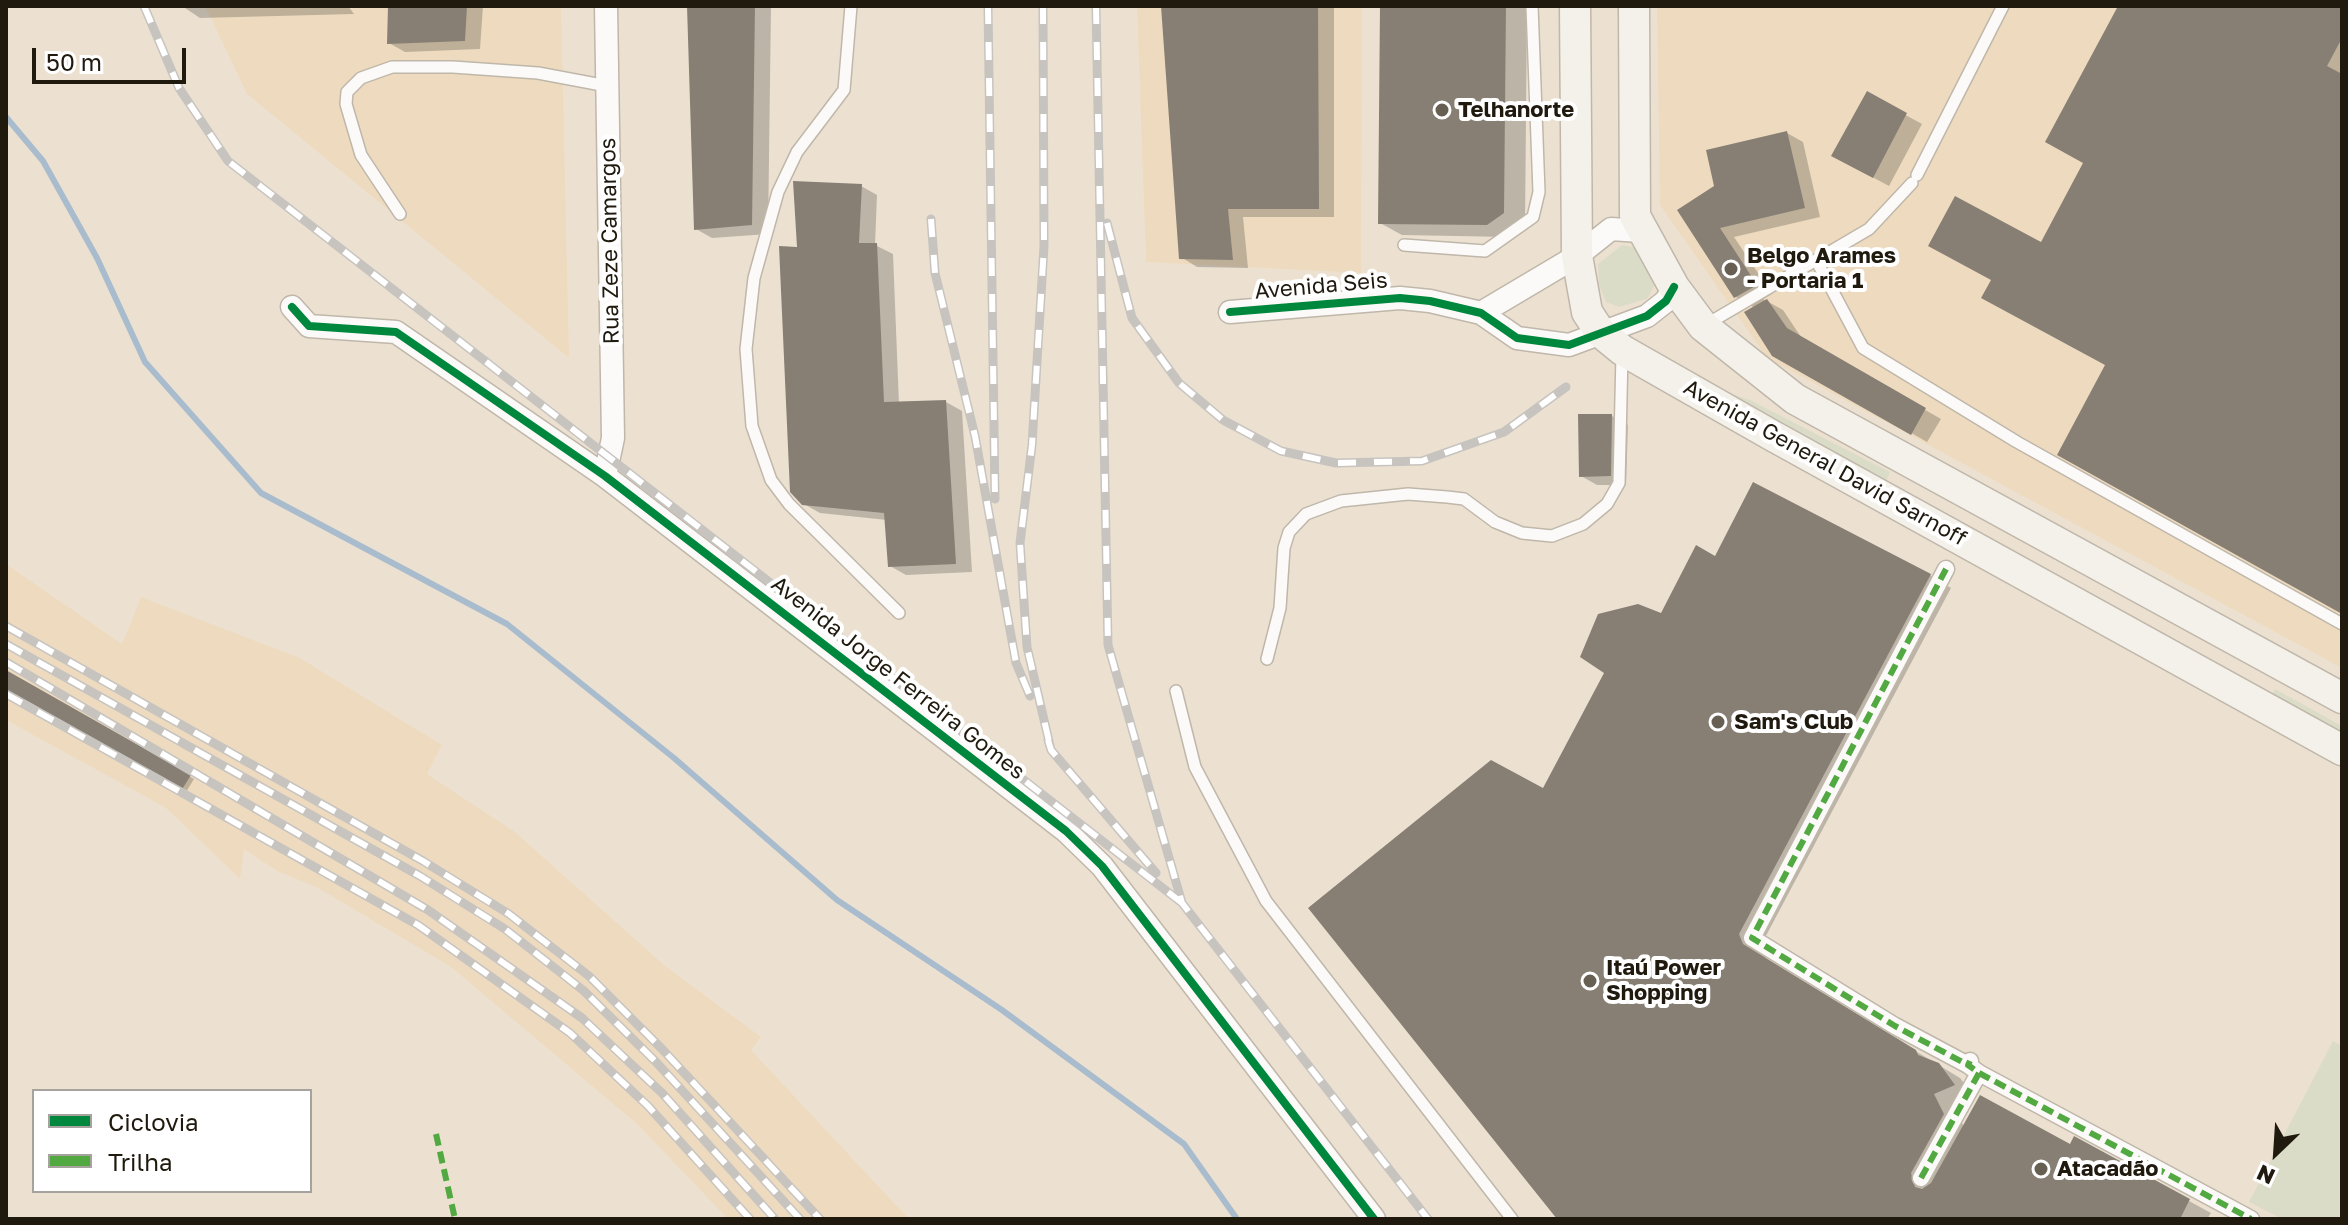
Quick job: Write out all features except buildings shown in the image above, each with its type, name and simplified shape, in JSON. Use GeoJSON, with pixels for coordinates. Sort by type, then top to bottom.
{"type":"FeatureCollection","features":[{"type":"Feature","properties":{"kind":"main road"},"geometry":{"type":"LineString","coordinates":[[1575,6],[1577,256],[1587,312],[1611,341]]}},
{"type":"Feature","properties":{"kind":"main road","name":"Avenida General David Sarnoff"},"geometry":{"type":"LineString","coordinates":[[1634,6],[1635,216],[1640,231],[1674,287],[1703,326],[1795,399],[2342,698]]}},
{"type":"Feature","properties":{"kind":"main road","name":"Avenida General David Sarnoff"},"geometry":{"type":"LineString","coordinates":[[1611,341],[2342,750]]}},
{"type":"Feature","properties":{"kind":"street","name":"Rua Zeze Camargos"},"geometry":{"type":"LineString","coordinates":[[605,476],[613,438],[606,6]]}},
{"type":"Feature","properties":{"kind":"street"},"geometry":{"type":"LineString","coordinates":[[1481,313],[1577,256],[1611,229],[1640,231]]}},
{"type":"Feature","properties":{"kind":"street","name":"Avenida Seis"},"geometry":{"type":"LineString","coordinates":[[1230,312],[1400,298],[1430,301],[1481,313],[1502,331],[1536,343],[1569,345],[1611,341],[1666,301],[1674,287]]}},
{"type":"Feature","properties":{"kind":"street","name":"Avenida Jorge Ferreira Gomes"},"geometry":{"type":"LineString","coordinates":[[292,307],[309,326],[396,332],[605,476],[982,765],[1084,849],[1102,866],[1374,1219]]}},
{"type":"Feature","properties":{"kind":"street"},"geometry":{"type":"LineString","coordinates":[[1946,569],[1752,938],[1895,1026],[2251,1219]]}},
{"type":"Feature","properties":{"kind":"street"},"geometry":{"type":"LineString","coordinates":[[1921,1178],[1972,1066]]}},
{"type":"Feature","properties":{"kind":"lane"},"geometry":{"type":"LineString","coordinates":[[851,6],[844,90],[797,152],[784,178],[754,278],[746,349],[752,426],[771,480],[789,504],[899,613]]}},
{"type":"Feature","properties":{"kind":"lane"},"geometry":{"type":"LineString","coordinates":[[1404,245],[1485,251],[1533,217],[1539,192],[1532,6]]}},
{"type":"Feature","properties":{"kind":"lane"},"geometry":{"type":"LineString","coordinates":[[1703,326],[1869,229],[1914,179],[2003,6]]}},
{"type":"Feature","properties":{"kind":"lane"},"geometry":{"type":"LineString","coordinates":[[400,214],[361,155],[346,104],[347,92],[361,78],[392,67],[453,67],[538,73],[607,86]]}},
{"type":"Feature","properties":{"kind":"lane"},"geometry":{"type":"LineString","coordinates":[[1816,260],[1863,348],[2017,442],[2342,624]]}},
{"type":"Feature","properties":{"kind":"lane"},"geometry":{"type":"LineString","coordinates":[[1267,659],[1280,608],[1284,548],[1289,532],[1306,514],[1341,501],[1408,494],[1447,497],[1464,499],[1495,522],[1522,533],[1552,536],[1583,524],[1607,504],[1619,483],[1611,341]]}},
{"type":"Feature","properties":{"kind":"lane"},"geometry":{"type":"LineString","coordinates":[[1176,691],[1195,767],[1266,901],[1512,1219]]}},
{"type":"Feature","properties":{"kind":"shaded area"},"geometry":{"type":"Polygon","coordinates":[[[205,6],[561,6],[569,358],[247,94],[205,6]]]}},
{"type":"Feature","properties":{"kind":"shaded area"},"geometry":{"type":"Polygon","coordinates":[[[1137,6],[1362,6],[1361,273],[1146,262],[1137,6]]]}},
{"type":"Feature","properties":{"kind":"shaded area"},"geometry":{"type":"Polygon","coordinates":[[[1657,6],[2342,6],[2342,668],[1767,358],[1660,205],[1657,6]]]}},
{"type":"Feature","properties":{"kind":"shaded area"},"geometry":{"type":"Polygon","coordinates":[[[6,564],[122,644],[141,597],[300,658],[442,745],[427,774],[515,832],[664,965],[761,1037],[751,1050],[909,1219],[728,1219],[637,1124],[451,967],[318,888],[277,871],[244,849],[240,879],[166,808],[6,720],[6,564]]]}},
{"type":"Feature","properties":{"kind":"green space"},"geometry":{"type":"Polygon","coordinates":[[[1622,245],[1638,248],[1657,281],[1647,299],[1619,307],[1606,302],[1599,285],[1598,264],[1622,245]]]}},
{"type":"Feature","properties":{"kind":"green space"},"geometry":{"type":"Polygon","coordinates":[[[1709,387],[1750,400],[1890,472],[1883,489],[1709,387]]]}},
{"type":"Feature","properties":{"kind":"green space"},"geometry":{"type":"Polygon","coordinates":[[[2275,689],[2342,726],[2342,741],[2269,701],[2275,689]]]}},
{"type":"Feature","properties":{"kind":"green space"},"geometry":{"type":"Polygon","coordinates":[[[2333,1041],[2342,1046],[2342,1219],[2282,1219],[2249,1202],[2333,1041]]]}},
{"type":"Feature","properties":{"kind":"waterway"},"geometry":{"type":"LineString","coordinates":[[6,117],[43,161],[97,258],[145,362],[261,493],[507,624],[674,758],[837,900],[1002,1010],[1184,1144],[1237,1219]]}},
{"type":"Feature","properties":{"kind":"railway"},"geometry":{"type":"LineString","coordinates":[[144,6],[179,88],[228,161],[1182,903]]}},
{"type":"Feature","properties":{"kind":"railway"},"geometry":{"type":"LineString","coordinates":[[988,6],[995,499]]}},
{"type":"Feature","properties":{"kind":"railway"},"geometry":{"type":"LineString","coordinates":[[1043,6],[1044,246],[1032,445],[1020,543],[1027,647],[1051,750]]}},
{"type":"Feature","properties":{"kind":"railway"},"geometry":{"type":"LineString","coordinates":[[1096,6],[1108,645],[1182,903],[1428,1219]]}},
{"type":"Feature","properties":{"kind":"railway"},"geometry":{"type":"LineString","coordinates":[[931,219],[935,273],[975,436],[1016,663],[1030,696]]}},
{"type":"Feature","properties":{"kind":"railway"},"geometry":{"type":"LineString","coordinates":[[1107,223],[1132,318],[1179,383],[1223,420],[1281,451],[1336,463],[1422,461],[1504,432],[1566,387]]}},
{"type":"Feature","properties":{"kind":"railway"},"geometry":{"type":"LineString","coordinates":[[6,626],[423,861],[509,914],[589,976],[662,1049],[820,1219]]}},
{"type":"Feature","properties":{"kind":"railway"},"geometry":{"type":"LineString","coordinates":[[6,644],[420,876],[505,929],[584,991],[656,1062],[800,1219]]}},
{"type":"Feature","properties":{"kind":"railway"},"geometry":{"type":"LineString","coordinates":[[6,662],[428,910],[582,1018],[662,1093],[775,1219]]}},
{"type":"Feature","properties":{"kind":"railway"},"geometry":{"type":"LineString","coordinates":[[6,694],[418,925],[570,1033],[648,1106],[750,1219]]}},
{"type":"Feature","properties":{"kind":"railway"},"geometry":{"type":"LineString","coordinates":[[1048,740],[1051,750],[1156,873]]}},
{"type":"Feature","properties":{"kind":"marked path"},"geometry":{"type":"LineString","coordinates":[[1946,569],[1752,938],[1895,1026],[1968,1065]]}},
{"type":"Feature","properties":{"kind":"marked path"},"geometry":{"type":"LineString","coordinates":[[1970,1061],[1968,1065],[1979,1073],[2251,1219]]}},
{"type":"Feature","properties":{"kind":"marked path"},"geometry":{"type":"LineString","coordinates":[[1921,1178],[1979,1073]]}},
{"type":"Feature","properties":{"kind":"marked path"},"geometry":{"type":"LineString","coordinates":[[436,1134],[455,1219]]}},
{"type":"Feature","properties":{"kind":"cycle path"},"geometry":{"type":"LineString","coordinates":[[1230,312],[1400,298],[1430,301],[1481,313],[1517,338],[1569,345],[1647,316],[1666,301],[1674,287]]}},
{"type":"Feature","properties":{"kind":"cycle path"},"geometry":{"type":"LineString","coordinates":[[292,307],[309,326],[396,332],[605,476],[1066,831],[1102,866],[1374,1219]]}},
{"type":"Feature","properties":{"kind":"place","name":"Telhanorte"},"geometry":{"type":"Point","coordinates":[1442,110]}},
{"type":"Feature","properties":{"kind":"place","name":"Belgo Arames - Portaria 1"},"geometry":{"type":"Point","coordinates":[1731,269]}},
{"type":"Feature","properties":{"kind":"place","name":"Sam's Club"},"geometry":{"type":"Point","coordinates":[1718,722]}},
{"type":"Feature","properties":{"kind":"place","name":"Itaú Power Shopping"},"geometry":{"type":"Point","coordinates":[1590,981]}},
{"type":"Feature","properties":{"kind":"place","name":"Atacadão"},"geometry":{"type":"Point","coordinates":[2041,1169]}}]}
